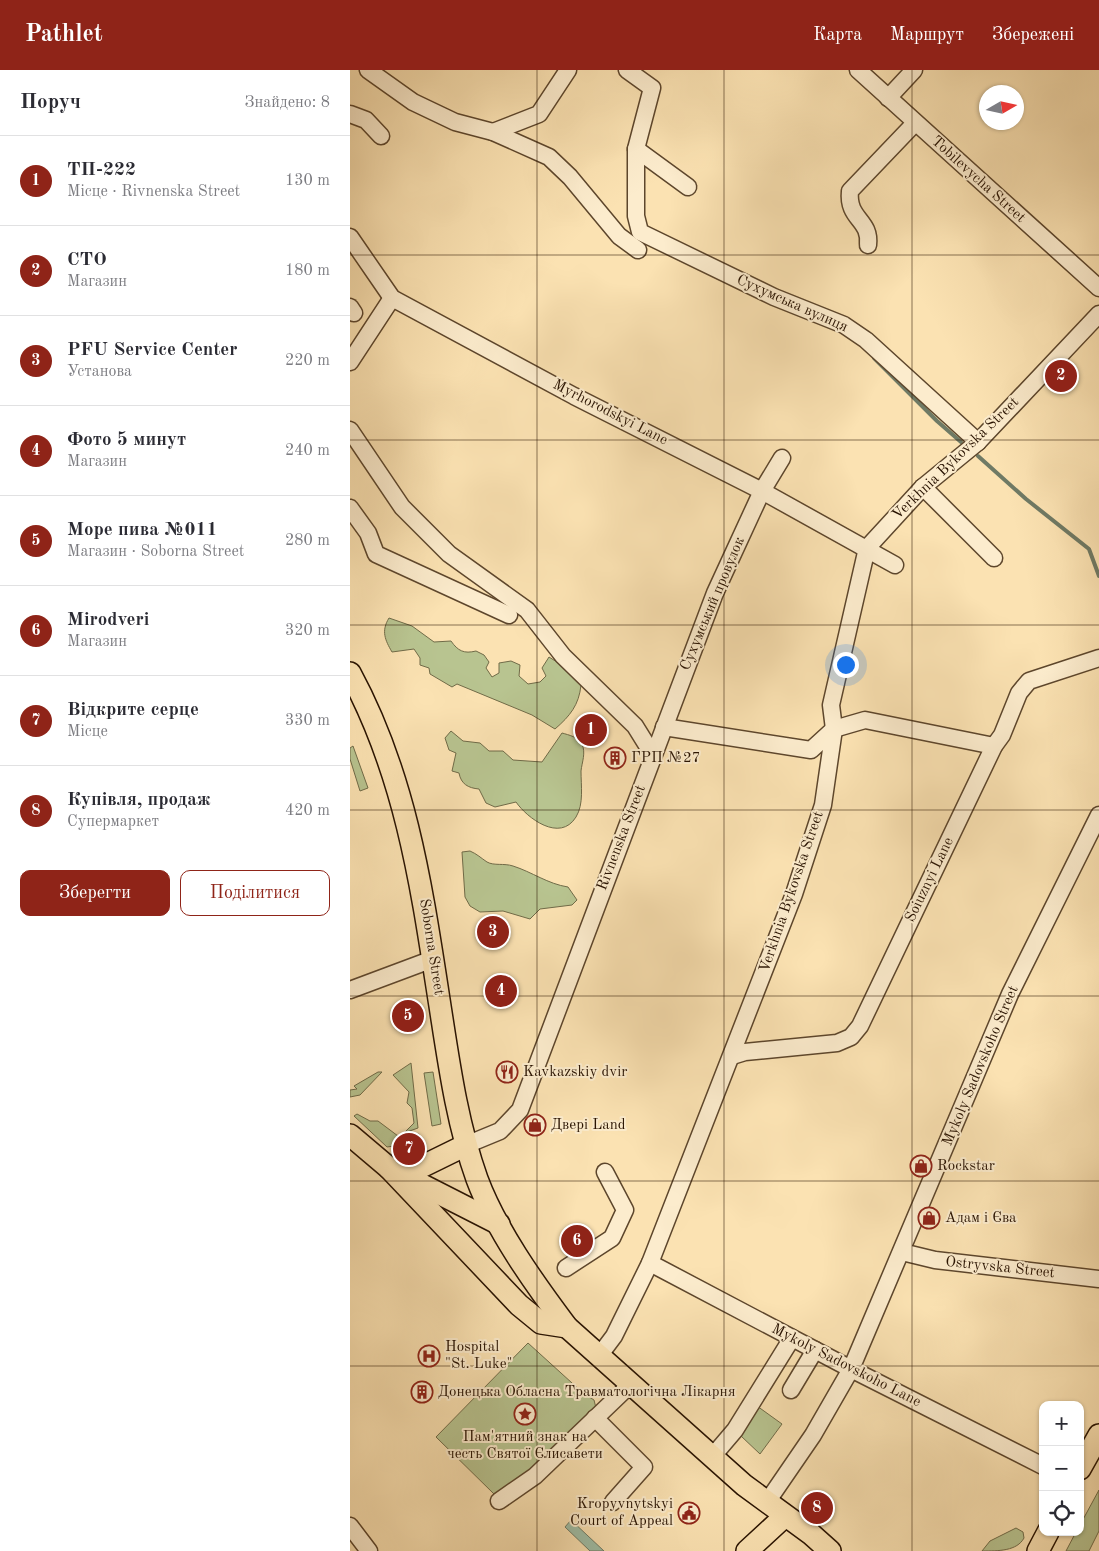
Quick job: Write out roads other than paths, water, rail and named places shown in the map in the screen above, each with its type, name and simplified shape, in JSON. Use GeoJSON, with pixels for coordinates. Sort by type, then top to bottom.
{"type":"FeatureCollection","features":[{"type":"Feature","properties":{"kind":"main road","name":"Soborna Street"},"geometry":{"type":"LineString","coordinates":[[350,673],[378,734],[409,825],[433,960],[455,1102],[478,1181],[499,1224],[543,1296],[567,1327],[712,1457],[830,1551]]}},
{"type":"Feature","properties":{"kind":"main road"},"geometry":{"type":"LineString","coordinates":[[445,1154],[452,1131],[455,1102]]}},
{"type":"Feature","properties":{"kind":"main road"},"geometry":{"type":"LineString","coordinates":[[352,1141],[390,1168],[499,1224]]}},
{"type":"Feature","properties":{"kind":"main road"},"geometry":{"type":"LineString","coordinates":[[390,1168],[415,1170],[427,1166],[445,1154],[466,1145]]}},
{"type":"Feature","properties":{"kind":"main road"},"geometry":{"type":"LineString","coordinates":[[390,1168],[520,1305],[541,1323],[567,1327]]}},
{"type":"Feature","properties":{"kind":"main road"},"geometry":{"type":"LineString","coordinates":[[1084,1462],[1099,1435]]}},
{"type":"Feature","properties":{"kind":"main road"},"geometry":{"type":"LineString","coordinates":[[747,1551],[785,1516]]}},
{"type":"Feature","properties":{"kind":"main road"},"geometry":{"type":"LineString","coordinates":[[1038,1551],[1046,1536]]}},
{"type":"Feature","properties":{"kind":"street"},"geometry":{"type":"LineString","coordinates":[[368,70],[413,102],[455,122],[493,132],[549,157],[570,177],[620,236],[638,250]]}},
{"type":"Feature","properties":{"kind":"street"},"geometry":{"type":"LineString","coordinates":[[493,132],[539,114],[568,70]]}},
{"type":"Feature","properties":{"kind":"street"},"geometry":{"type":"LineString","coordinates":[[627,70],[652,88],[636,149],[688,187]]}},
{"type":"Feature","properties":{"kind":"street","name":"Tobilevycha Street"},"geometry":{"type":"LineString","coordinates":[[858,70],[1099,288]]}},
{"type":"Feature","properties":{"kind":"street"},"geometry":{"type":"LineString","coordinates":[[888,98],[914,70]]}},
{"type":"Feature","properties":{"kind":"street"},"geometry":{"type":"LineString","coordinates":[[350,114],[366,120],[381,136]]}},
{"type":"Feature","properties":{"kind":"street"},"geometry":{"type":"LineString","coordinates":[[868,246],[869,234],[864,225],[852,212],[849,202],[850,191],[915,123]]}},
{"type":"Feature","properties":{"kind":"street","name":"Сухумська вулиця"},"geometry":{"type":"LineString","coordinates":[[636,149],[636,216],[640,232],[774,297],[844,325],[866,340],[978,442]]}},
{"type":"Feature","properties":{"kind":"street"},"geometry":{"type":"LineString","coordinates":[[350,237],[392,298],[350,362]]}},
{"type":"Feature","properties":{"kind":"street","name":"Myrhorodskyi Lane"},"geometry":{"type":"LineString","coordinates":[[392,298],[574,396],[762,491],[895,565]]}},
{"type":"Feature","properties":{"kind":"street","name":"Verkhnia Bykovska Street"},"geometry":{"type":"LineString","coordinates":[[599,1356],[614,1336],[650,1262],[794,894],[823,805],[834,729],[831,705],[866,548],[923,487],[978,442],[1099,314]]}},
{"type":"Feature","properties":{"kind":"street"},"geometry":{"type":"LineString","coordinates":[[350,430],[402,507],[449,554],[527,610],[564,656],[635,726],[648,744],[653,755]]}},
{"type":"Feature","properties":{"kind":"street","name":"Сухумський провулок"},"geometry":{"type":"LineString","coordinates":[[653,755],[715,593],[762,491],[782,458]]}},
{"type":"Feature","properties":{"kind":"street"},"geometry":{"type":"LineString","coordinates":[[923,487],[994,558]]}},
{"type":"Feature","properties":{"kind":"street"},"geometry":{"type":"LineString","coordinates":[[350,508],[368,533],[376,554],[509,615]]}},
{"type":"Feature","properties":{"kind":"street","name":"Soiuznyi Lane"},"geometry":{"type":"LineString","coordinates":[[732,1056],[744,1052],[837,1043],[851,1037],[860,1026],[994,746],[1002,735],[1020,693],[1029,681],[1099,658]]}},
{"type":"Feature","properties":{"kind":"street"},"geometry":{"type":"LineString","coordinates":[[664,727],[811,750],[834,729],[866,720],[994,746]]}},
{"type":"Feature","properties":{"kind":"street","name":"Rivnenska Street"},"geometry":{"type":"LineString","coordinates":[[466,1145],[500,1131],[520,1110],[653,755]]}},
{"type":"Feature","properties":{"kind":"street","name":"Mykoly Sadovskoho Street"},"geometry":{"type":"LineString","coordinates":[[767,1502],[813,1435],[851,1369],[1010,994],[1099,815]]}},
{"type":"Feature","properties":{"kind":"street"},"geometry":{"type":"LineString","coordinates":[[350,990],[433,960]]}},
{"type":"Feature","properties":{"kind":"street"},"geometry":{"type":"LineString","coordinates":[[566,1268],[612,1238],[625,1210],[605,1172]]}},
{"type":"Feature","properties":{"kind":"street","name":"Ostryvska Street"},"geometry":{"type":"LineString","coordinates":[[902,1252],[935,1260],[1099,1279]]}},
{"type":"Feature","properties":{"kind":"street","name":"Mykoly Sadovskoho Lane"},"geometry":{"type":"LineString","coordinates":[[650,1262],[851,1369],[1039,1464]]}},
{"type":"Feature","properties":{"kind":"street"},"geometry":{"type":"LineString","coordinates":[[712,1457],[735,1430],[792,1338]]}},
{"type":"Feature","properties":{"kind":"street"},"geometry":{"type":"LineString","coordinates":[[792,1390],[815,1350]]}},
{"type":"Feature","properties":{"kind":"street"},"geometry":{"type":"LineString","coordinates":[[499,1501],[535,1476],[630,1384]]}},
{"type":"Feature","properties":{"kind":"street"},"geometry":{"type":"LineString","coordinates":[[595,1418],[644,1467],[614,1502]]}},
{"type":"Feature","properties":{"kind":"street"},"geometry":{"type":"LineString","coordinates":[[350,1526],[369,1551]]}},
{"type":"Feature","properties":{"kind":"waterway"},"geometry":{"type":"LineString","coordinates":[[874,358],[937,421],[961,442]]}},
{"type":"Feature","properties":{"kind":"waterway"},"geometry":{"type":"LineString","coordinates":[[978,456],[1026,499],[1089,549],[1099,576]]}},
{"type":"Feature","properties":{"kind":"place","name":"СТО"},"geometry":{"type":"Point","coordinates":[1061,376]}},
{"type":"Feature","properties":{"kind":"place","name":"ТП-222"},"geometry":{"type":"Point","coordinates":[591,730]}},
{"type":"Feature","properties":{"kind":"place","name":"ГРП №27"},"geometry":{"type":"Point","coordinates":[615,758]}},
{"type":"Feature","properties":{"kind":"place","name":"PFU Service Center"},"geometry":{"type":"Point","coordinates":[493,932]}},
{"type":"Feature","properties":{"kind":"place","name":"Фото 5 минут"},"geometry":{"type":"Point","coordinates":[501,991]}},
{"type":"Feature","properties":{"kind":"place","name":"Море пива №011"},"geometry":{"type":"Point","coordinates":[408,1016]}},
{"type":"Feature","properties":{"kind":"place","name":"Kavkazskiy dvir"},"geometry":{"type":"Point","coordinates":[507,1072]}},
{"type":"Feature","properties":{"kind":"place","name":"Двері Land"},"geometry":{"type":"Point","coordinates":[535,1125]}},
{"type":"Feature","properties":{"kind":"place","name":"Відкрите серце"},"geometry":{"type":"Point","coordinates":[409,1149]}},
{"type":"Feature","properties":{"kind":"place","name":"Rockstar"},"geometry":{"type":"Point","coordinates":[921,1166]}},
{"type":"Feature","properties":{"kind":"place","name":"Адам і Єва"},"geometry":{"type":"Point","coordinates":[929,1218]}},
{"type":"Feature","properties":{"kind":"place","name":"Mirodveri"},"geometry":{"type":"Point","coordinates":[577,1241]}},
{"type":"Feature","properties":{"kind":"place","name":"Hospital \"St. Luke\""},"geometry":{"type":"Point","coordinates":[429,1356]}},
{"type":"Feature","properties":{"kind":"place","name":"Донецька Обласна Травматологічна Лікарня"},"geometry":{"type":"Point","coordinates":[422,1392]}},
{"type":"Feature","properties":{"kind":"place","name":"Пам'ятний знак на честь Святої Єлисавети"},"geometry":{"type":"Point","coordinates":[525,1414]}},
{"type":"Feature","properties":{"kind":"place","name":"Купівля, продаж"},"geometry":{"type":"Point","coordinates":[817,1508]}},
{"type":"Feature","properties":{"kind":"place","name":"Kropyvnytskyi Court of Appeal"},"geometry":{"type":"Point","coordinates":[689,1513]}}]}
